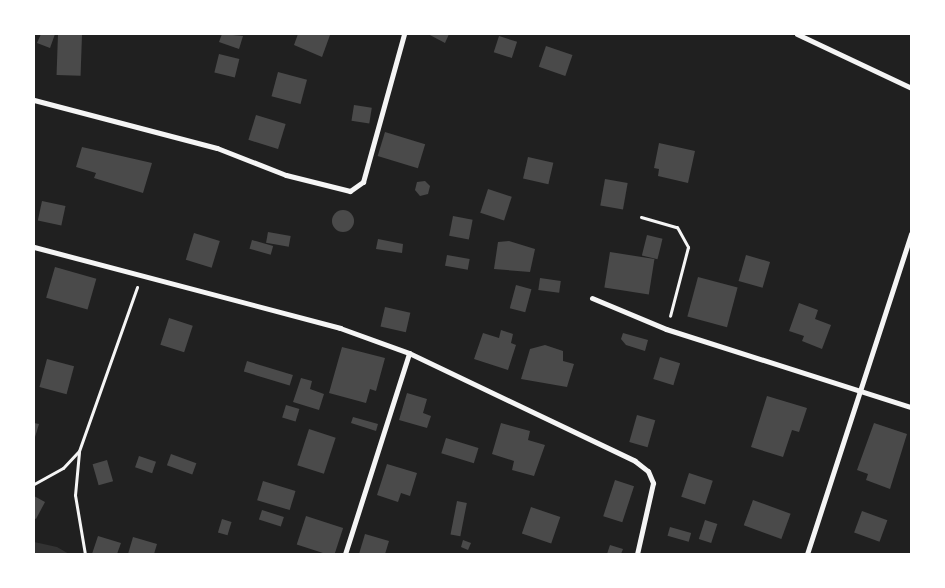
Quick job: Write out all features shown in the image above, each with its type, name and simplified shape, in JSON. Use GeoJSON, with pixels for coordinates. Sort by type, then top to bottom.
{"type":"FeatureCollection","features":[{"type":"Feature","properties":{"kind":"street"},"geometry":{"type":"LineString","coordinates":[[34,100],[217,148],[286,175],[350,191],[363,182],[404,34]]}},
{"type":"Feature","properties":{"kind":"street"},"geometry":{"type":"LineString","coordinates":[[797,34],[911,88]]}},
{"type":"Feature","properties":{"kind":"street"},"geometry":{"type":"LineString","coordinates":[[807,554],[863,391],[911,233]]}},
{"type":"Feature","properties":{"kind":"street"},"geometry":{"type":"LineString","coordinates":[[34,247],[340,328],[409,353],[648,471],[652,499],[637,554]]}},
{"type":"Feature","properties":{"kind":"street"},"geometry":{"type":"LineString","coordinates":[[592,298],[666,329],[911,407]]}},
{"type":"Feature","properties":{"kind":"street"},"geometry":{"type":"LineString","coordinates":[[345,554],[409,353]]}},
{"type":"Feature","properties":{"kind":"path"},"geometry":{"type":"LineString","coordinates":[[641,217],[677,227],[688,247],[666,329]]}},
{"type":"Feature","properties":{"kind":"path"},"geometry":{"type":"LineString","coordinates":[[85,554],[76,495],[79,451],[142,275]]}},
{"type":"Feature","properties":{"kind":"path"},"geometry":{"type":"LineString","coordinates":[[34,484],[63,468],[79,451]]}},
{"type":"Feature","properties":{"kind":"shaded area"},"geometry":{"type":"Polygon","coordinates":[[[34,34],[911,34],[911,554],[34,554],[34,34]]]}},
{"type":"Feature","properties":{"kind":"shaded area"},"geometry":{"type":"Polygon","coordinates":[[[34,542],[57,547],[69,554],[34,554],[34,542]]]}},
{"type":"Feature","properties":{"kind":"building"},"geometry":{"type":"Polygon","coordinates":[[[41,34],[55,34],[50,48],[37,43],[41,34]]]}},
{"type":"Feature","properties":{"kind":"building"},"geometry":{"type":"Polygon","coordinates":[[[58,34],[82,35],[81,76],[57,75],[58,34]]]}},
{"type":"Feature","properties":{"kind":"building"},"geometry":{"type":"Polygon","coordinates":[[[222,34],[243,36],[239,49],[219,42],[222,34]]]}},
{"type":"Feature","properties":{"kind":"building"},"geometry":{"type":"Polygon","coordinates":[[[298,34],[330,35],[322,57],[294,45],[298,34]]]}},
{"type":"Feature","properties":{"kind":"building"},"geometry":{"type":"Polygon","coordinates":[[[428,34],[449,34],[445,43],[428,34]]]}},
{"type":"Feature","properties":{"kind":"building"},"geometry":{"type":"Polygon","coordinates":[[[499,36],[517,42],[512,58],[494,52],[499,36]]]}},
{"type":"Feature","properties":{"kind":"building"},"geometry":{"type":"Polygon","coordinates":[[[546,46],[572,55],[565,76],[539,67],[546,46]]]}},
{"type":"Feature","properties":{"kind":"building"},"geometry":{"type":"Polygon","coordinates":[[[219,54],[239,59],[235,78],[214,72],[219,54]]]}},
{"type":"Feature","properties":{"kind":"building"},"geometry":{"type":"Polygon","coordinates":[[[278,72],[307,80],[301,104],[272,96],[278,72]]]}},
{"type":"Feature","properties":{"kind":"building"},"geometry":{"type":"Polygon","coordinates":[[[354,105],[372,108],[369,124],[351,121],[354,105]]]}},
{"type":"Feature","properties":{"kind":"building"},"geometry":{"type":"Polygon","coordinates":[[[256,115],[286,124],[278,149],[248,140],[256,115]]]}},
{"type":"Feature","properties":{"kind":"building"},"geometry":{"type":"Polygon","coordinates":[[[385,132],[425,144],[418,168],[378,156],[385,132]]]}},
{"type":"Feature","properties":{"kind":"building"},"geometry":{"type":"Polygon","coordinates":[[[659,143],[695,151],[688,183],[658,176],[659,169],[654,168],[659,143]]]}},
{"type":"Feature","properties":{"kind":"building"},"geometry":{"type":"Polygon","coordinates":[[[82,147],[152,163],[143,193],[94,178],[96,173],[76,167],[82,147]]]}},
{"type":"Feature","properties":{"kind":"building"},"geometry":{"type":"Polygon","coordinates":[[[528,157],[553,163],[548,184],[523,178],[528,157]]]}},
{"type":"Feature","properties":{"kind":"building"},"geometry":{"type":"Polygon","coordinates":[[[605,179],[628,183],[623,210],[600,206],[605,179]]]}},
{"type":"Feature","properties":{"kind":"building"},"geometry":{"type":"Polygon","coordinates":[[[425,181],[430,186],[428,194],[420,196],[415,190],[417,182],[425,181]]]}},
{"type":"Feature","properties":{"kind":"building"},"geometry":{"type":"Polygon","coordinates":[[[488,189],[512,197],[504,221],[480,213],[488,189]]]}},
{"type":"Feature","properties":{"kind":"building"},"geometry":{"type":"Polygon","coordinates":[[[42,201],[65,206],[61,226],[38,221],[42,201]]]}},
{"type":"Feature","properties":{"kind":"building"},"geometry":{"type":"Polygon","coordinates":[[[339,210],[347,210],[354,217],[354,225],[347,232],[339,232],[332,225],[332,217],[339,210]]]}},
{"type":"Feature","properties":{"kind":"building"},"geometry":{"type":"Polygon","coordinates":[[[453,216],[473,220],[469,239],[449,236],[453,216]]]}},
{"type":"Feature","properties":{"kind":"building"},"geometry":{"type":"Polygon","coordinates":[[[268,232],[291,236],[289,247],[266,243],[268,232]]]}},
{"type":"Feature","properties":{"kind":"building"},"geometry":{"type":"Polygon","coordinates":[[[194,233],[220,241],[212,268],[186,260],[194,233]]]}},
{"type":"Feature","properties":{"kind":"building"},"geometry":{"type":"Polygon","coordinates":[[[647,235],[663,239],[657,259],[642,255],[647,235]]]}},
{"type":"Feature","properties":{"kind":"building"},"geometry":{"type":"Polygon","coordinates":[[[378,239],[403,244],[402,253],[376,249],[378,239]]]}},
{"type":"Feature","properties":{"kind":"building"},"geometry":{"type":"Polygon","coordinates":[[[252,240],[273,246],[271,255],[250,249],[252,240]]]}},
{"type":"Feature","properties":{"kind":"building"},"geometry":{"type":"Polygon","coordinates":[[[509,241],[535,249],[530,272],[494,269],[498,242],[509,241]]]}},
{"type":"Feature","properties":{"kind":"building"},"geometry":{"type":"Polygon","coordinates":[[[610,252],[654,259],[649,295],[604,288],[610,252]]]}},
{"type":"Feature","properties":{"kind":"building"},"geometry":{"type":"Polygon","coordinates":[[[447,255],[470,259],[468,270],[445,266],[447,255]]]}},
{"type":"Feature","properties":{"kind":"building"},"geometry":{"type":"Polygon","coordinates":[[[746,255],[770,262],[763,288],[739,281],[746,255]]]}},
{"type":"Feature","properties":{"kind":"building"},"geometry":{"type":"Polygon","coordinates":[[[55,267],[96,279],[88,310],[46,298],[55,267]]]}},
{"type":"Feature","properties":{"kind":"building"},"geometry":{"type":"Polygon","coordinates":[[[698,277],[738,288],[727,327],[687,317],[698,277]]]}},
{"type":"Feature","properties":{"kind":"building"},"geometry":{"type":"Polygon","coordinates":[[[540,278],[561,281],[559,293],[538,290],[540,278]]]}},
{"type":"Feature","properties":{"kind":"building"},"geometry":{"type":"Polygon","coordinates":[[[516,285],[531,289],[525,312],[510,308],[516,285]]]}},
{"type":"Feature","properties":{"kind":"building"},"geometry":{"type":"Polygon","coordinates":[[[799,303],[818,310],[815,319],[831,325],[822,349],[802,341],[804,336],[789,331],[799,303]]]}},
{"type":"Feature","properties":{"kind":"building"},"geometry":{"type":"Polygon","coordinates":[[[385,307],[410,313],[406,332],[381,326],[385,307]]]}},
{"type":"Feature","properties":{"kind":"building"},"geometry":{"type":"Polygon","coordinates":[[[169,318],[193,326],[184,352],[160,345],[169,318]]]}},
{"type":"Feature","properties":{"kind":"building"},"geometry":{"type":"Polygon","coordinates":[[[501,330],[513,334],[511,343],[516,345],[508,370],[474,359],[483,333],[499,338],[501,330]]]}},
{"type":"Feature","properties":{"kind":"building"},"geometry":{"type":"Polygon","coordinates":[[[623,333],[648,340],[645,351],[626,345],[621,339],[623,333]]]}},
{"type":"Feature","properties":{"kind":"building"},"geometry":{"type":"Polygon","coordinates":[[[545,345],[563,351],[563,361],[574,364],[567,387],[521,379],[530,349],[545,345]]]}},
{"type":"Feature","properties":{"kind":"building"},"geometry":{"type":"Polygon","coordinates":[[[342,347],[385,358],[376,391],[370,389],[366,403],[329,393],[342,347]]]}},
{"type":"Feature","properties":{"kind":"building"},"geometry":{"type":"Polygon","coordinates":[[[660,357],[680,363],[673,385],[653,379],[660,357]]]}},
{"type":"Feature","properties":{"kind":"building"},"geometry":{"type":"Polygon","coordinates":[[[47,359],[74,366],[67,394],[39,387],[47,359]]]}},
{"type":"Feature","properties":{"kind":"building"},"geometry":{"type":"Polygon","coordinates":[[[247,361],[293,375],[290,386],[244,372],[247,361]]]}},
{"type":"Feature","properties":{"kind":"building"},"geometry":{"type":"Polygon","coordinates":[[[301,378],[312,381],[310,389],[324,394],[319,410],[293,402],[301,378]]]}},
{"type":"Feature","properties":{"kind":"building"},"geometry":{"type":"Polygon","coordinates":[[[407,393],[427,399],[423,413],[431,416],[427,428],[399,420],[407,393]]]}},
{"type":"Feature","properties":{"kind":"building"},"geometry":{"type":"Polygon","coordinates":[[[767,396],[807,408],[799,432],[792,430],[783,457],[751,447],[767,396]]]}},
{"type":"Feature","properties":{"kind":"building"},"geometry":{"type":"Polygon","coordinates":[[[286,405],[299,409],[296,422],[282,417],[286,405]]]}},
{"type":"Feature","properties":{"kind":"building"},"geometry":{"type":"Polygon","coordinates":[[[637,415],[655,420],[648,447],[629,442],[637,415]]]}},
{"type":"Feature","properties":{"kind":"building"},"geometry":{"type":"Polygon","coordinates":[[[353,417],[378,424],[376,431],[351,423],[353,417]]]}},
{"type":"Feature","properties":{"kind":"building"},"geometry":{"type":"Polygon","coordinates":[[[34,423],[39,424],[35,437],[34,436],[34,423]]]}},
{"type":"Feature","properties":{"kind":"building"},"geometry":{"type":"Polygon","coordinates":[[[501,423],[530,431],[528,440],[545,445],[534,476],[512,470],[514,461],[492,454],[501,423]]]}},
{"type":"Feature","properties":{"kind":"building"},"geometry":{"type":"Polygon","coordinates":[[[874,423],[907,434],[890,489],[866,480],[868,474],[857,470],[874,423]]]}},
{"type":"Feature","properties":{"kind":"building"},"geometry":{"type":"Polygon","coordinates":[[[309,429],[336,438],[324,474],[297,465],[309,429]]]}},
{"type":"Feature","properties":{"kind":"building"},"geometry":{"type":"Polygon","coordinates":[[[446,438],[479,448],[474,463],[441,453],[446,438]]]}},
{"type":"Feature","properties":{"kind":"building"},"geometry":{"type":"Polygon","coordinates":[[[171,454],[196,463],[192,475],[167,465],[171,454]]]}},
{"type":"Feature","properties":{"kind":"building"},"geometry":{"type":"Polygon","coordinates":[[[139,456],[156,462],[152,473],[135,467],[139,456]]]}},
{"type":"Feature","properties":{"kind":"building"},"geometry":{"type":"Polygon","coordinates":[[[107,460],[113,481],[99,485],[93,464],[107,460]]]}},
{"type":"Feature","properties":{"kind":"building"},"geometry":{"type":"Polygon","coordinates":[[[387,464],[417,473],[410,496],[401,493],[398,502],[377,495],[387,464]]]}},
{"type":"Feature","properties":{"kind":"building"},"geometry":{"type":"Polygon","coordinates":[[[689,473],[713,481],[705,505],[681,497],[689,473]]]}},
{"type":"Feature","properties":{"kind":"building"},"geometry":{"type":"Polygon","coordinates":[[[615,480],[634,486],[622,522],[603,516],[615,480]]]}},
{"type":"Feature","properties":{"kind":"building"},"geometry":{"type":"Polygon","coordinates":[[[263,481],[296,491],[290,510],[257,500],[263,481]]]}},
{"type":"Feature","properties":{"kind":"building"},"geometry":{"type":"Polygon","coordinates":[[[34,496],[45,502],[36,519],[34,518],[34,496]]]}},
{"type":"Feature","properties":{"kind":"building"},"geometry":{"type":"Polygon","coordinates":[[[753,500],[791,514],[781,539],[744,525],[753,500]]]}},
{"type":"Feature","properties":{"kind":"building"},"geometry":{"type":"Polygon","coordinates":[[[457,501],[467,503],[460,536],[451,534],[457,501]]]}},
{"type":"Feature","properties":{"kind":"building"},"geometry":{"type":"Polygon","coordinates":[[[531,507],[560,517],[551,544],[522,533],[531,507]]]}},
{"type":"Feature","properties":{"kind":"building"},"geometry":{"type":"Polygon","coordinates":[[[262,510],[284,517],[281,527],[259,520],[262,510]]]}},
{"type":"Feature","properties":{"kind":"building"},"geometry":{"type":"Polygon","coordinates":[[[862,511],[887,520],[880,542],[854,533],[862,511]]]}},
{"type":"Feature","properties":{"kind":"building"},"geometry":{"type":"Polygon","coordinates":[[[306,516],[343,528],[335,554],[326,554],[297,545],[306,516]]]}},
{"type":"Feature","properties":{"kind":"building"},"geometry":{"type":"Polygon","coordinates":[[[222,519],[232,522],[227,535],[218,532],[222,519]]]}},
{"type":"Feature","properties":{"kind":"building"},"geometry":{"type":"Polygon","coordinates":[[[705,520],[717,524],[711,543],[699,539],[705,520]]]}},
{"type":"Feature","properties":{"kind":"building"},"geometry":{"type":"Polygon","coordinates":[[[670,527],[691,533],[689,542],[668,536],[670,527]]]}},
{"type":"Feature","properties":{"kind":"building"},"geometry":{"type":"Polygon","coordinates":[[[365,534],[389,541],[385,554],[359,554],[365,534]]]}},
{"type":"Feature","properties":{"kind":"building"},"geometry":{"type":"Polygon","coordinates":[[[98,536],[121,543],[117,554],[92,554],[98,536]]]}},
{"type":"Feature","properties":{"kind":"building"},"geometry":{"type":"Polygon","coordinates":[[[133,537],[157,544],[154,554],[128,554],[133,537]]]}},
{"type":"Feature","properties":{"kind":"building"},"geometry":{"type":"Polygon","coordinates":[[[463,540],[471,543],[468,550],[461,547],[463,540]]]}},
{"type":"Feature","properties":{"kind":"building"},"geometry":{"type":"Polygon","coordinates":[[[610,545],[623,549],[621,554],[607,554],[610,545]]]}}]}
